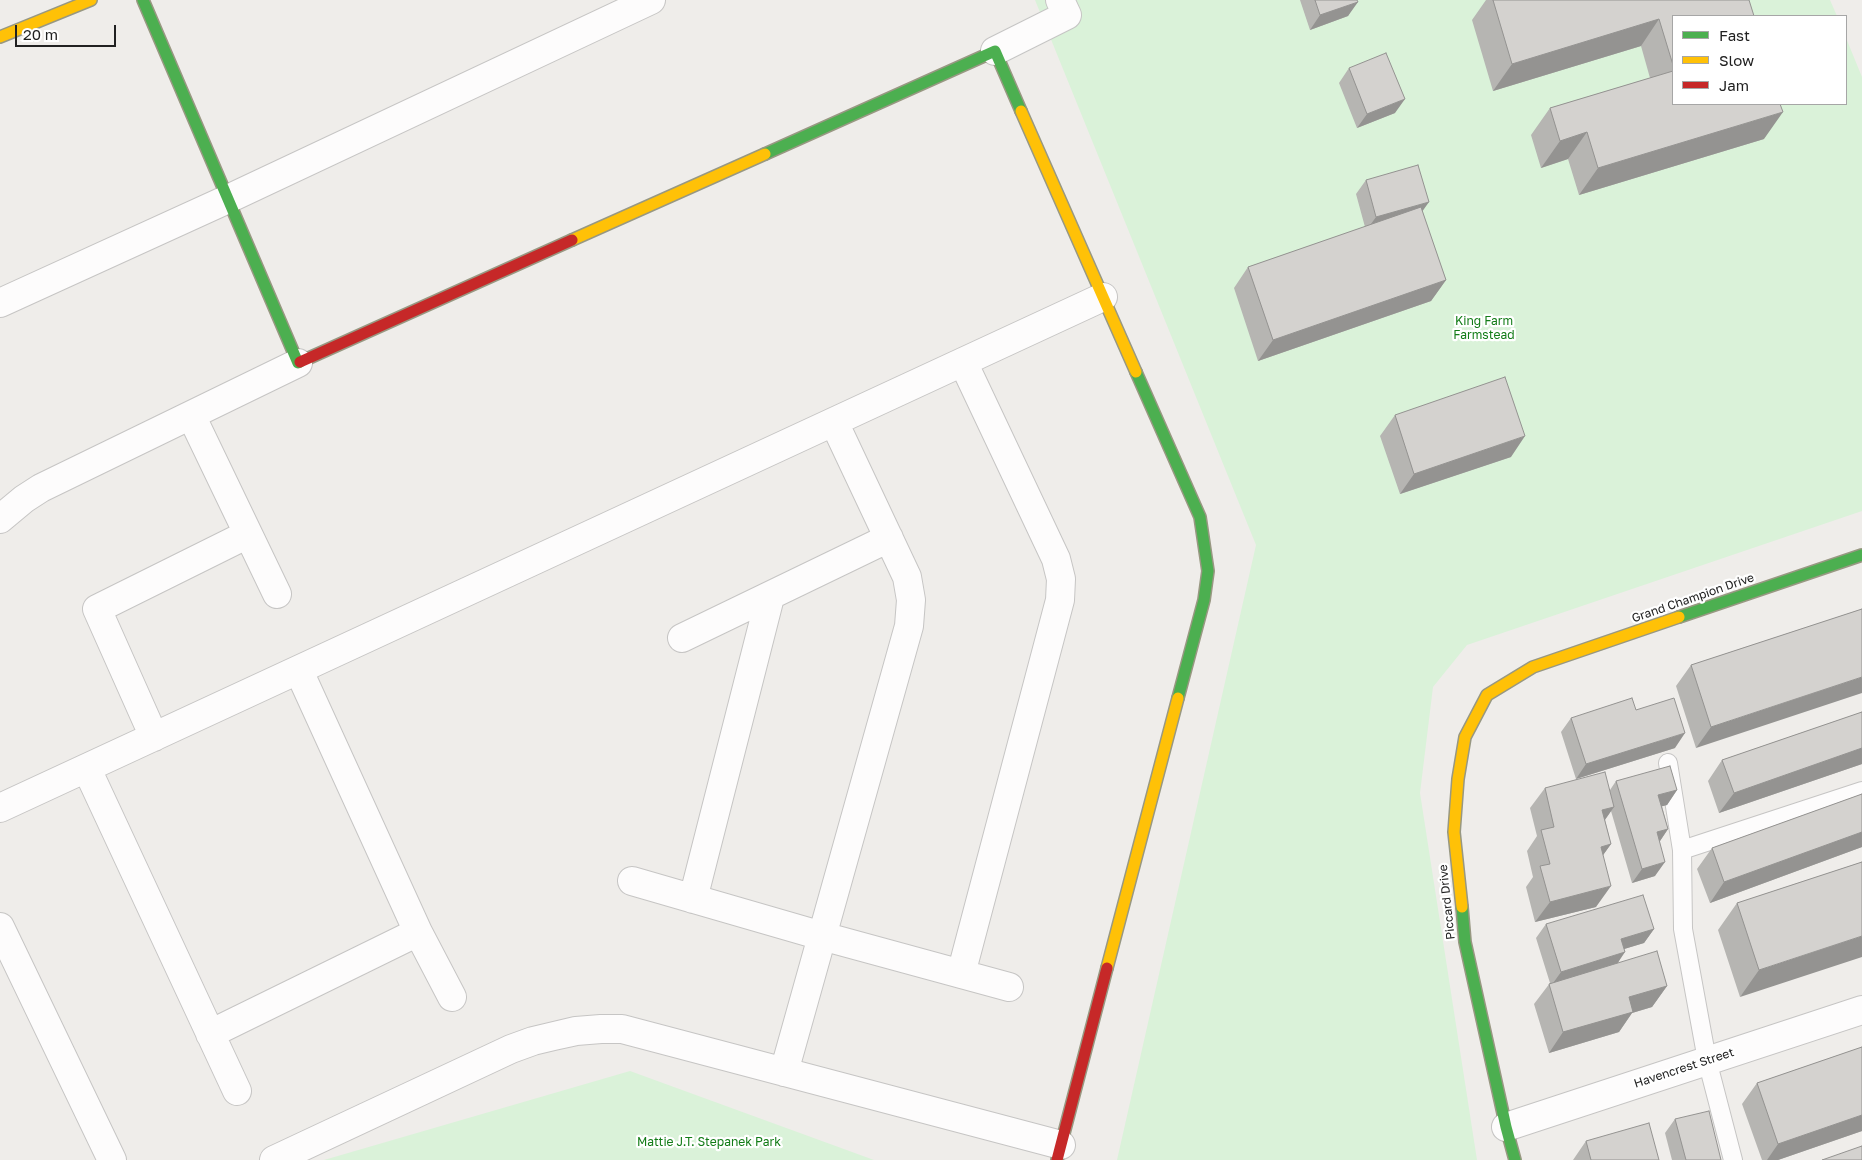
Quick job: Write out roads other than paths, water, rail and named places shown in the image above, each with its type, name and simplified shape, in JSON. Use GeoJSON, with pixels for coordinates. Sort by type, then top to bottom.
{"type":"FeatureCollection","features":[{"type":"Feature","properties":{"kind":"street"},"geometry":{"type":"LineString","coordinates":[[0,37],[91,0]]}},
{"type":"Feature","properties":{"kind":"street"},"geometry":{"type":"LineString","coordinates":[[143,0],[298,363]]}},
{"type":"Feature","properties":{"kind":"street"},"geometry":{"type":"LineString","coordinates":[[0,303],[651,0]]}},
{"type":"Feature","properties":{"kind":"street"},"geometry":{"type":"LineString","coordinates":[[0,519],[24,499],[42,488],[298,363],[995,51],[1067,15],[1060,0]]}},
{"type":"Feature","properties":{"kind":"street"},"geometry":{"type":"LineString","coordinates":[[274,1160],[511,1049],[533,1041],[576,1031],[622,1029],[784,1072],[1059,1153],[1204,600],[1208,571],[1200,516],[995,51]]}},
{"type":"Feature","properties":{"kind":"street"},"geometry":{"type":"LineString","coordinates":[[0,808],[1103,297]]}},
{"type":"Feature","properties":{"kind":"street"},"geometry":{"type":"LineString","coordinates":[[961,974],[1060,600],[1061,580],[1056,559],[963,362]]}},
{"type":"Feature","properties":{"kind":"street"},"geometry":{"type":"LineString","coordinates":[[191,415],[277,594]]}},
{"type":"Feature","properties":{"kind":"street"},"geometry":{"type":"LineString","coordinates":[[784,1072],[909,626],[911,600],[907,577],[834,422]]}},
{"type":"Feature","properties":{"kind":"street"},"geometry":{"type":"LineString","coordinates":[[154,737],[97,609],[248,534]]}},
{"type":"Feature","properties":{"kind":"street"},"geometry":{"type":"LineString","coordinates":[[682,638],[889,538]]}},
{"type":"Feature","properties":{"kind":"street","name":"Grand Champion Drive"},"geometry":{"type":"LineString","coordinates":[[1532,667],[1862,555]]}},
{"type":"Feature","properties":{"kind":"street"},"geometry":{"type":"LineString","coordinates":[[693,899],[770,597]]}},
{"type":"Feature","properties":{"kind":"street","name":"Piccard Drive"},"geometry":{"type":"LineString","coordinates":[[1515,1160],[1506,1127],[1466,942],[1454,832],[1458,780],[1465,737],[1487,695],[1532,667]]}},
{"type":"Feature","properties":{"kind":"street"},"geometry":{"type":"LineString","coordinates":[[299,671],[418,932],[452,996]]}},
{"type":"Feature","properties":{"kind":"street"},"geometry":{"type":"LineString","coordinates":[[87,769],[237,1091]]}},
{"type":"Feature","properties":{"kind":"street"},"geometry":{"type":"LineString","coordinates":[[632,882],[1009,987]]}},
{"type":"Feature","properties":{"kind":"street"},"geometry":{"type":"LineString","coordinates":[[0,927],[112,1160]]}},
{"type":"Feature","properties":{"kind":"street"},"geometry":{"type":"LineString","coordinates":[[210,1034],[418,932]]}},
{"type":"Feature","properties":{"kind":"street","name":"Havencrest Street"},"geometry":{"type":"LineString","coordinates":[[1506,1127],[1862,1010]]}},
{"type":"Feature","properties":{"kind":"lane"},"geometry":{"type":"LineString","coordinates":[[1668,763],[1682,850],[1683,929],[1707,1060],[1733,1160]]}},
{"type":"Feature","properties":{"kind":"lane"},"geometry":{"type":"LineString","coordinates":[[1682,850],[1862,791]]}},
{"type":"Feature","properties":{"kind":"park label","name":"King Farm Farmstead"},"geometry":{"type":"Point","coordinates":[1484,328]}},
{"type":"Feature","properties":{"kind":"park label","name":"Mattie J.T. Stepanek Park"},"geometry":{"type":"Point","coordinates":[709,1142]}}]}
